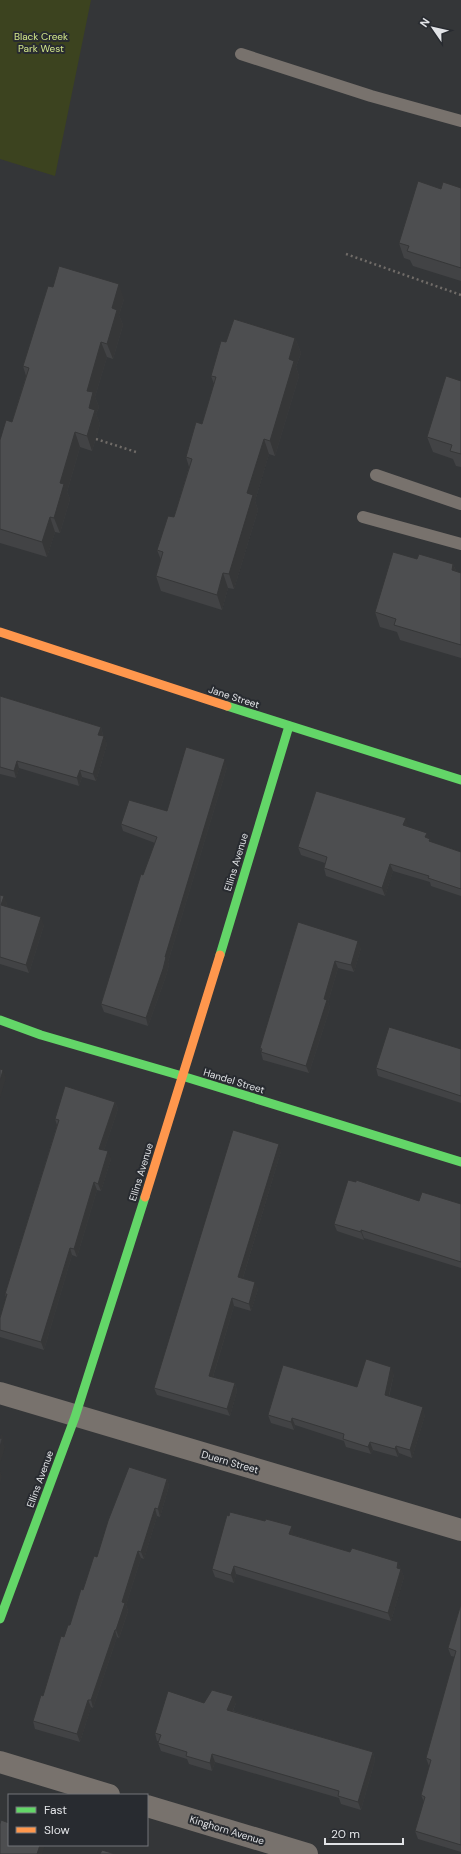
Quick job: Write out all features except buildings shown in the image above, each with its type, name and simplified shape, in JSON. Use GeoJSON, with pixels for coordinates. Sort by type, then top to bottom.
{"type":"FeatureCollection","features":[{"type":"Feature","properties":{"kind":"street","name":"Jane Street"},"geometry":{"type":"LineString","coordinates":[[0,632],[461,780]]}},
{"type":"Feature","properties":{"kind":"street","name":"Ellins Avenue"},"geometry":{"type":"LineString","coordinates":[[0,1619],[75,1417],[182,1076],[289,726]]}},
{"type":"Feature","properties":{"kind":"street","name":"Handel Street"},"geometry":{"type":"LineString","coordinates":[[0,1020],[41,1035],[182,1076],[461,1162]]}},
{"type":"Feature","properties":{"kind":"street","name":"Duern Street"},"geometry":{"type":"LineString","coordinates":[[0,1394],[461,1530]]}},
{"type":"Feature","properties":{"kind":"street"},"geometry":{"type":"LineString","coordinates":[[0,1762],[106,1794]]}},
{"type":"Feature","properties":{"kind":"street","name":"Kinghorn Avenue"},"geometry":{"type":"LineString","coordinates":[[148,1806],[307,1854]]}},
{"type":"Feature","properties":{"kind":"lane"},"geometry":{"type":"LineString","coordinates":[[241,54],[371,96],[461,121]]}},
{"type":"Feature","properties":{"kind":"lane"},"geometry":{"type":"LineString","coordinates":[[376,475],[461,504]]}},
{"type":"Feature","properties":{"kind":"lane"},"geometry":{"type":"LineString","coordinates":[[363,518],[461,544]]}},
{"type":"Feature","properties":{"kind":"path"},"geometry":{"type":"LineString","coordinates":[[346,254],[461,295]]}},
{"type":"Feature","properties":{"kind":"path"},"geometry":{"type":"LineString","coordinates":[[96,439],[136,452]]}},
{"type":"Feature","properties":{"kind":"green space","name":"Black Creek Park West"},"geometry":{"type":"Polygon","coordinates":[[[0,0],[91,0],[55,176],[0,159],[0,0]]]}},
{"type":"Feature","properties":{"kind":"traffic: fast"},"geometry":{"type":"LineString","coordinates":[[227,706],[461,780]]}},
{"type":"Feature","properties":{"kind":"traffic: fast"},"geometry":{"type":"LineString","coordinates":[[220,955],[289,726]]}},
{"type":"Feature","properties":{"kind":"traffic: fast"},"geometry":{"type":"LineString","coordinates":[[0,1020],[41,1035],[182,1076],[461,1162]]}},
{"type":"Feature","properties":{"kind":"traffic: fast"},"geometry":{"type":"LineString","coordinates":[[0,1619],[75,1417],[145,1197]]}},
{"type":"Feature","properties":{"kind":"traffic: slow"},"geometry":{"type":"LineString","coordinates":[[0,632],[227,706]]}},
{"type":"Feature","properties":{"kind":"traffic: slow"},"geometry":{"type":"LineString","coordinates":[[145,1197],[220,955]]}}]}
